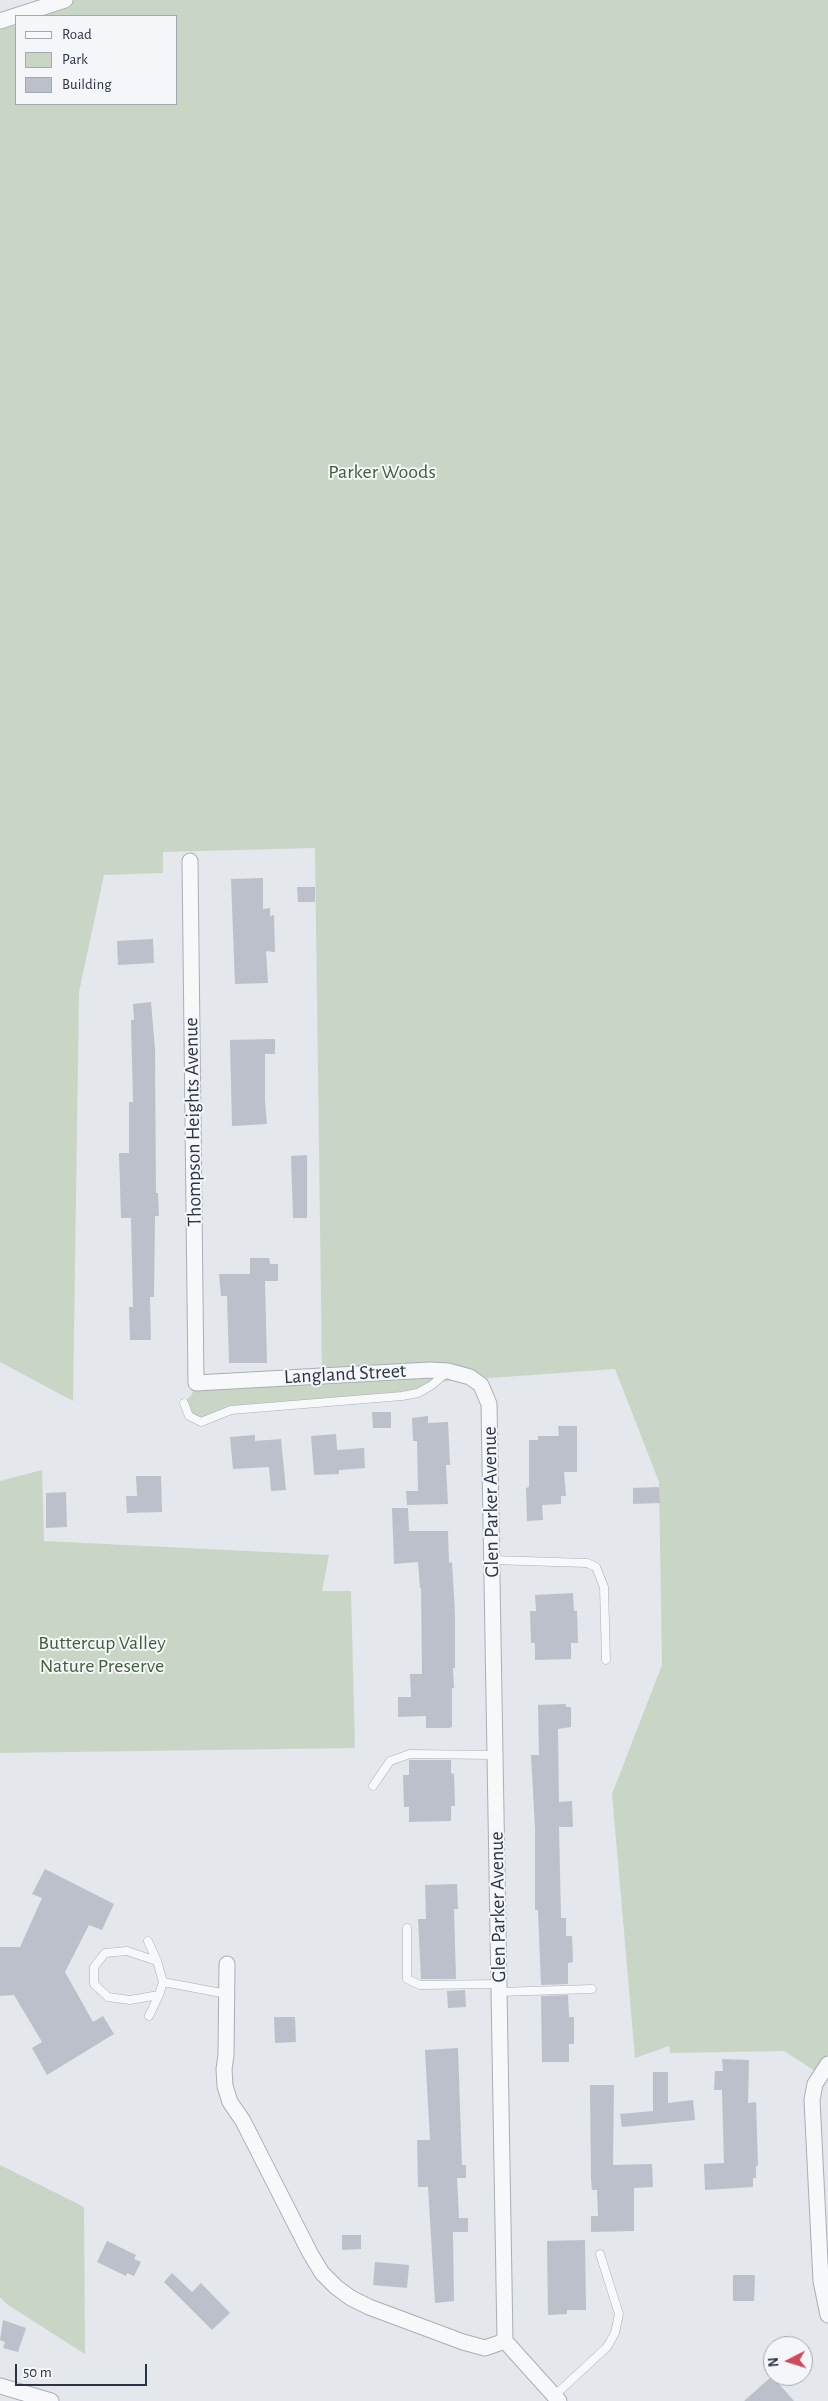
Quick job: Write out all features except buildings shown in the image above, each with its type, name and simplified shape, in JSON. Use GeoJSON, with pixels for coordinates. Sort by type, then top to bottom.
{"type":"FeatureCollection","features":[{"type":"Feature","properties":{"kind":"street"},"geometry":{"type":"LineString","coordinates":[[21,15],[65,0]]}},
{"type":"Feature","properties":{"kind":"street"},"geometry":{"type":"LineString","coordinates":[[0,22],[15,17]]}},
{"type":"Feature","properties":{"kind":"street","name":"Thompson Heights Avenue"},"geometry":{"type":"LineString","coordinates":[[190,861],[196,1383]]}},
{"type":"Feature","properties":{"kind":"street","name":"Langland Street"},"geometry":{"type":"LineString","coordinates":[[196,1383],[430,1370],[448,1371],[470,1377],[481,1385],[486,1393]]}},
{"type":"Feature","properties":{"kind":"street","name":"Glen Parker Avenue"},"geometry":{"type":"LineString","coordinates":[[486,1393],[490,1413],[505,2340]]}},
{"type":"Feature","properties":{"kind":"street"},"geometry":{"type":"LineString","coordinates":[[227,1964],[225,2086],[230,2102],[242,2121],[310,2253],[322,2272],[336,2287],[369,2307],[463,2342],[485,2348],[505,2340],[557,2398]]}},
{"type":"Feature","properties":{"kind":"street"},"geometry":{"type":"LineString","coordinates":[[828,2064],[815,2084],[812,2100],[820,2281],[828,2315]]}},
{"type":"Feature","properties":{"kind":"street"},"geometry":{"type":"LineString","coordinates":[[0,2386],[51,2401]]}},
{"type":"Feature","properties":{"kind":"lane"},"geometry":{"type":"LineString","coordinates":[[184,1403],[189,1416],[201,1422],[231,1410],[402,1396],[418,1393],[432,1385],[448,1371]]}},
{"type":"Feature","properties":{"kind":"lane"},"geometry":{"type":"LineString","coordinates":[[492,1560],[587,1563],[596,1567],[604,1587],[606,1660]]}},
{"type":"Feature","properties":{"kind":"lane"},"geometry":{"type":"LineString","coordinates":[[373,1786],[390,1761],[410,1754],[495,1755]]}},
{"type":"Feature","properties":{"kind":"lane"},"geometry":{"type":"LineString","coordinates":[[407,1928],[407,1979],[420,1985],[592,1989]]}},
{"type":"Feature","properties":{"kind":"lane"},"geometry":{"type":"LineString","coordinates":[[148,1941],[157,1961],[163,1982],[149,2016]]}},
{"type":"Feature","properties":{"kind":"lane"},"geometry":{"type":"LineString","coordinates":[[157,1961],[127,1951],[105,1953],[94,1967],[94,1984],[108,1997],[130,2000],[159,1995]]}},
{"type":"Feature","properties":{"kind":"lane"},"geometry":{"type":"LineString","coordinates":[[163,1982],[227,1994]]}},
{"type":"Feature","properties":{"kind":"lane"},"geometry":{"type":"LineString","coordinates":[[557,2398],[607,2347],[615,2334],[620,2314],[600,2254]]}},
{"type":"Feature","properties":{"kind":"green space","name":"Parker Woods"},"geometry":{"type":"Polygon","coordinates":[[[65,0],[828,0],[828,2071],[820,2074],[784,2051],[670,2053],[669,2046],[635,2058],[612,1794],[662,1665],[659,1482],[615,1369],[435,1382],[418,1393],[231,1410],[211,1420],[189,1416],[184,1403],[192,1394],[196,1383],[322,1375],[315,848],[163,852],[163,873],[104,875],[79,992],[73,1401],[0,1362],[0,22],[15,17],[15,105],[178,105],[178,15],[21,15],[65,0]]]}},
{"type":"Feature","properties":{"kind":"green space","name":"Buttercup Valley Nature Preserve"},"geometry":{"type":"Polygon","coordinates":[[[42,1470],[44,1541],[329,1555],[322,1591],[351,1591],[355,1748],[0,1753],[0,1481],[42,1470]]]}},
{"type":"Feature","properties":{"kind":"green space"},"geometry":{"type":"Polygon","coordinates":[[[0,2165],[84,2207],[85,2354],[8,2305],[0,2297],[0,2165]]]}}]}
